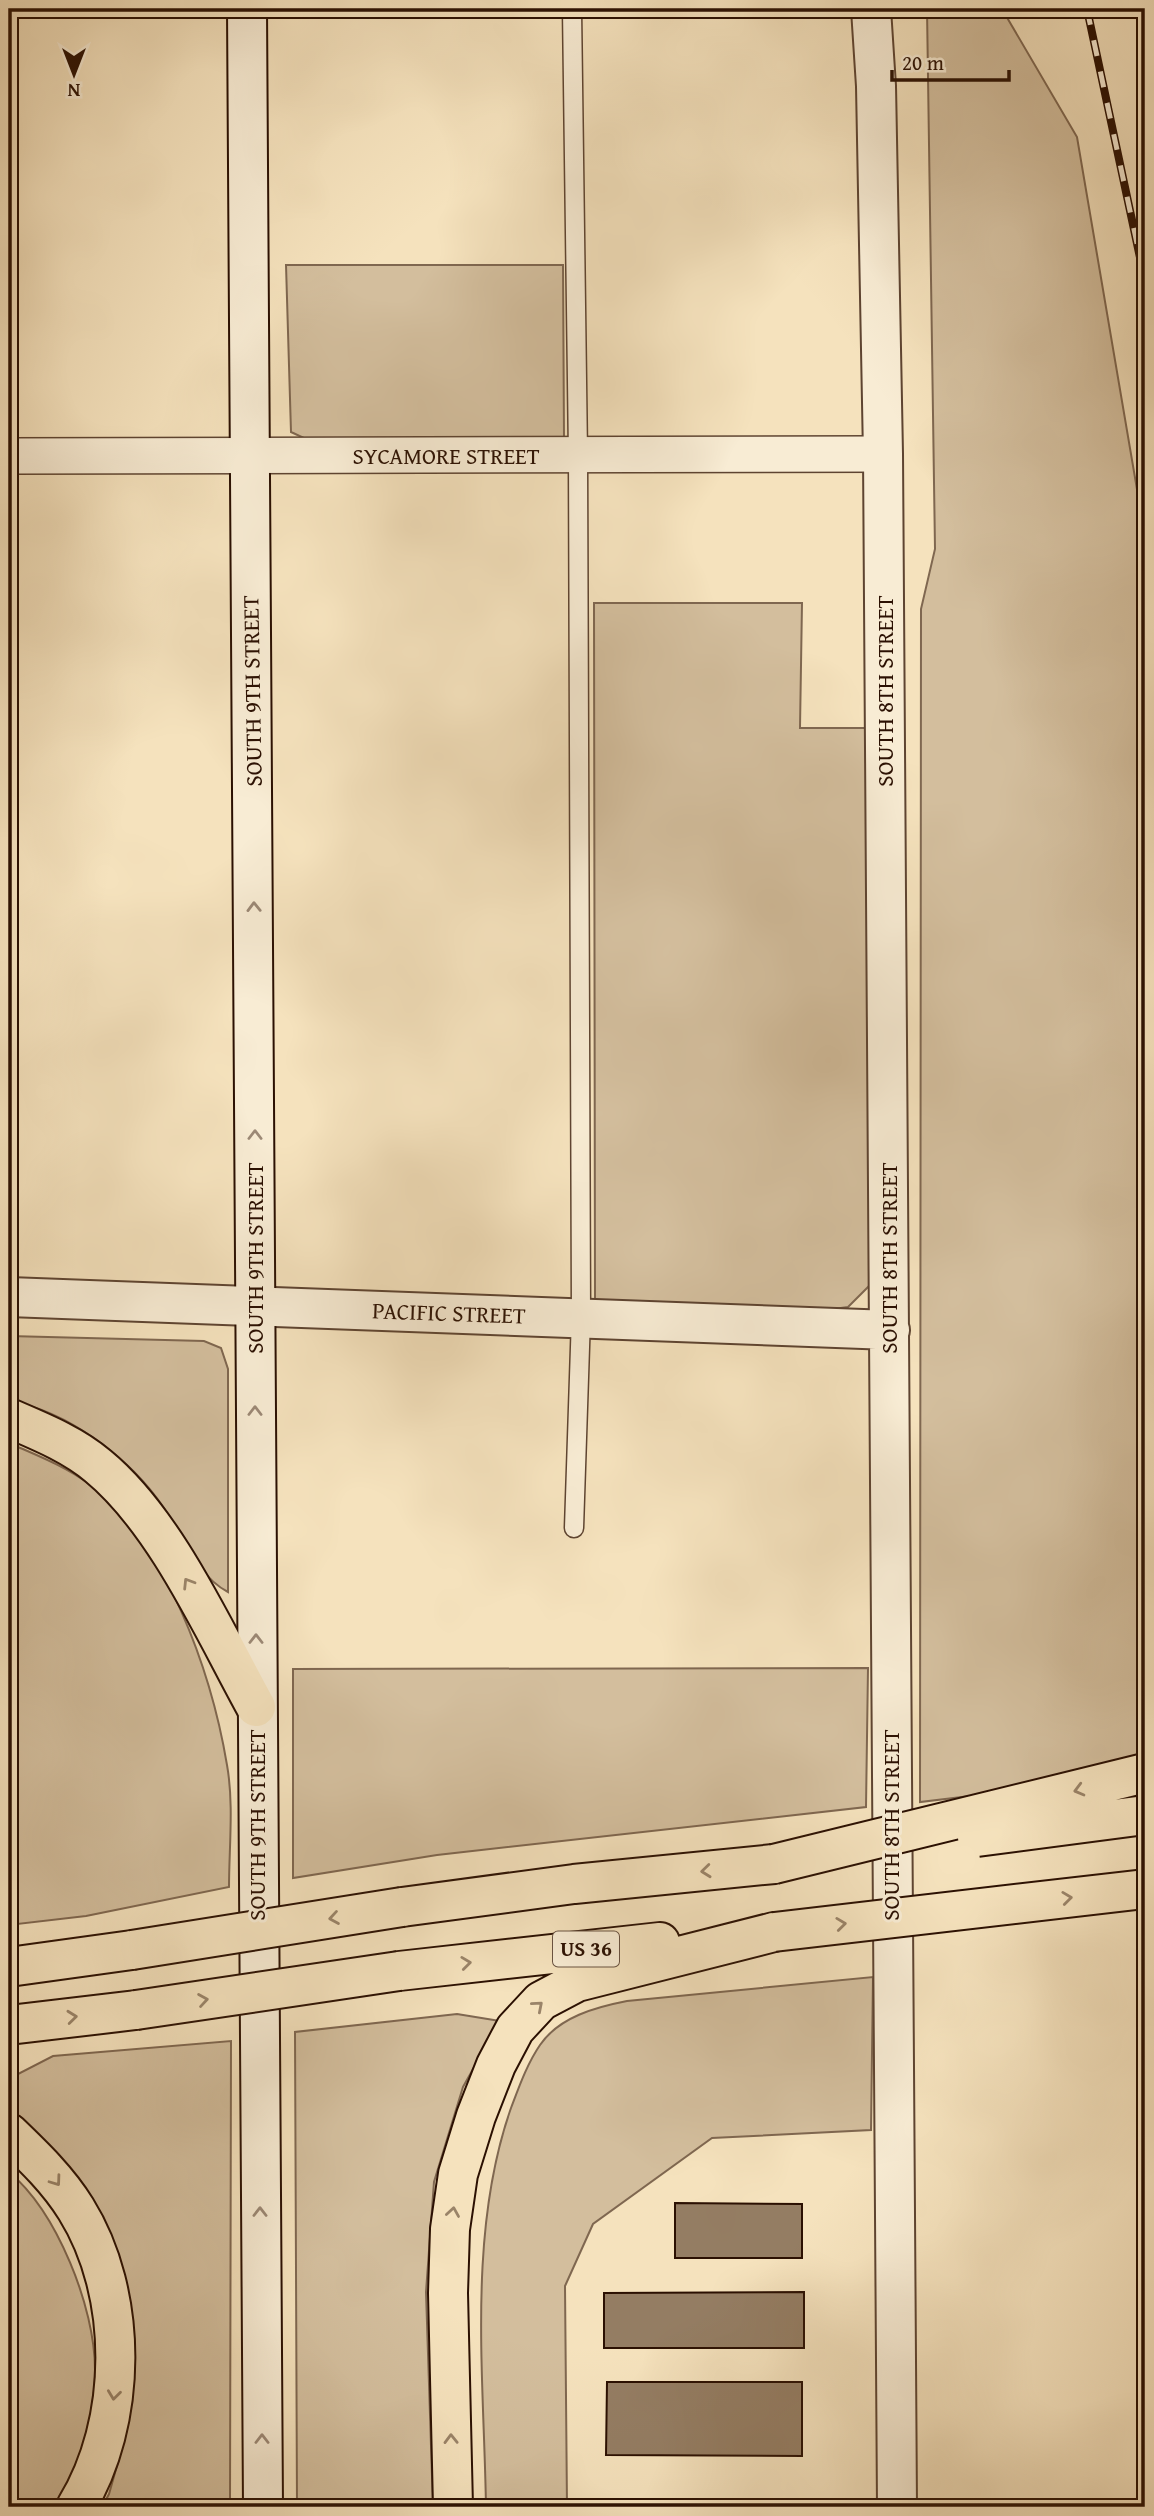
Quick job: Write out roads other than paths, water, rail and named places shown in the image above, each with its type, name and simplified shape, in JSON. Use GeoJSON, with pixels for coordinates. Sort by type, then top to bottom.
{"type":"FeatureCollection","features":[{"type":"Feature","properties":{"kind":"highway"},"geometry":{"type":"LineString","coordinates":[[9,1418],[51,1436],[98,1466],[147,1519],[193,1592],[256,1707]]}},
{"type":"Feature","properties":{"kind":"highway"},"geometry":{"type":"LineString","coordinates":[[774,1864],[1145,1773]]}},
{"type":"Feature","properties":{"kind":"highway"},"geometry":{"type":"LineString","coordinates":[[9,1967],[401,1907],[574,1884],[774,1864],[1145,1815]]}},
{"type":"Feature","properties":{"kind":"highway","name":"US 36"},"geometry":{"type":"LineString","coordinates":[[9,2025],[136,2010],[398,1971],[579,1949],[774,1931],[1145,1889]]}},
{"type":"Feature","properties":{"kind":"highway"},"geometry":{"type":"LineString","coordinates":[[453,2507],[448,2293],[450,2229],[458,2174],[475,2116],[496,2065],[515,2029],[541,2001],[577,1982],[774,1931]]}},
{"type":"Feature","properties":{"kind":"highway"},"geometry":{"type":"LineString","coordinates":[[9,2133],[48,2170],[77,2211],[98,2260],[111,2309],[118,2358],[112,2410],[98,2458],[76,2507]]}},
{"type":"Feature","properties":{"kind":"street","name":"SOUTH 9TH STREET"},"geometry":{"type":"LineString","coordinates":[[247,9],[263,2507]]}},
{"type":"Feature","properties":{"kind":"street","name":"SOUTH 8TH STREET"},"geometry":{"type":"LineString","coordinates":[[871,9],[876,86],[883,454],[897,2507]]}},
{"type":"Feature","properties":{"kind":"street","name":"SYCAMORE STREET"},"geometry":{"type":"LineString","coordinates":[[9,456],[883,454]]}},
{"type":"Feature","properties":{"kind":"street","name":"PACIFIC STREET"},"geometry":{"type":"LineString","coordinates":[[9,1297],[890,1329]]}},
{"type":"Feature","properties":{"kind":"lane"},"geometry":{"type":"LineString","coordinates":[[572,9],[578,455],[581,1317],[574,1528]]}},
{"type":"Feature","properties":{"kind":"railway"},"geometry":{"type":"LineString","coordinates":[[1087,9],[1145,281]]}}]}
